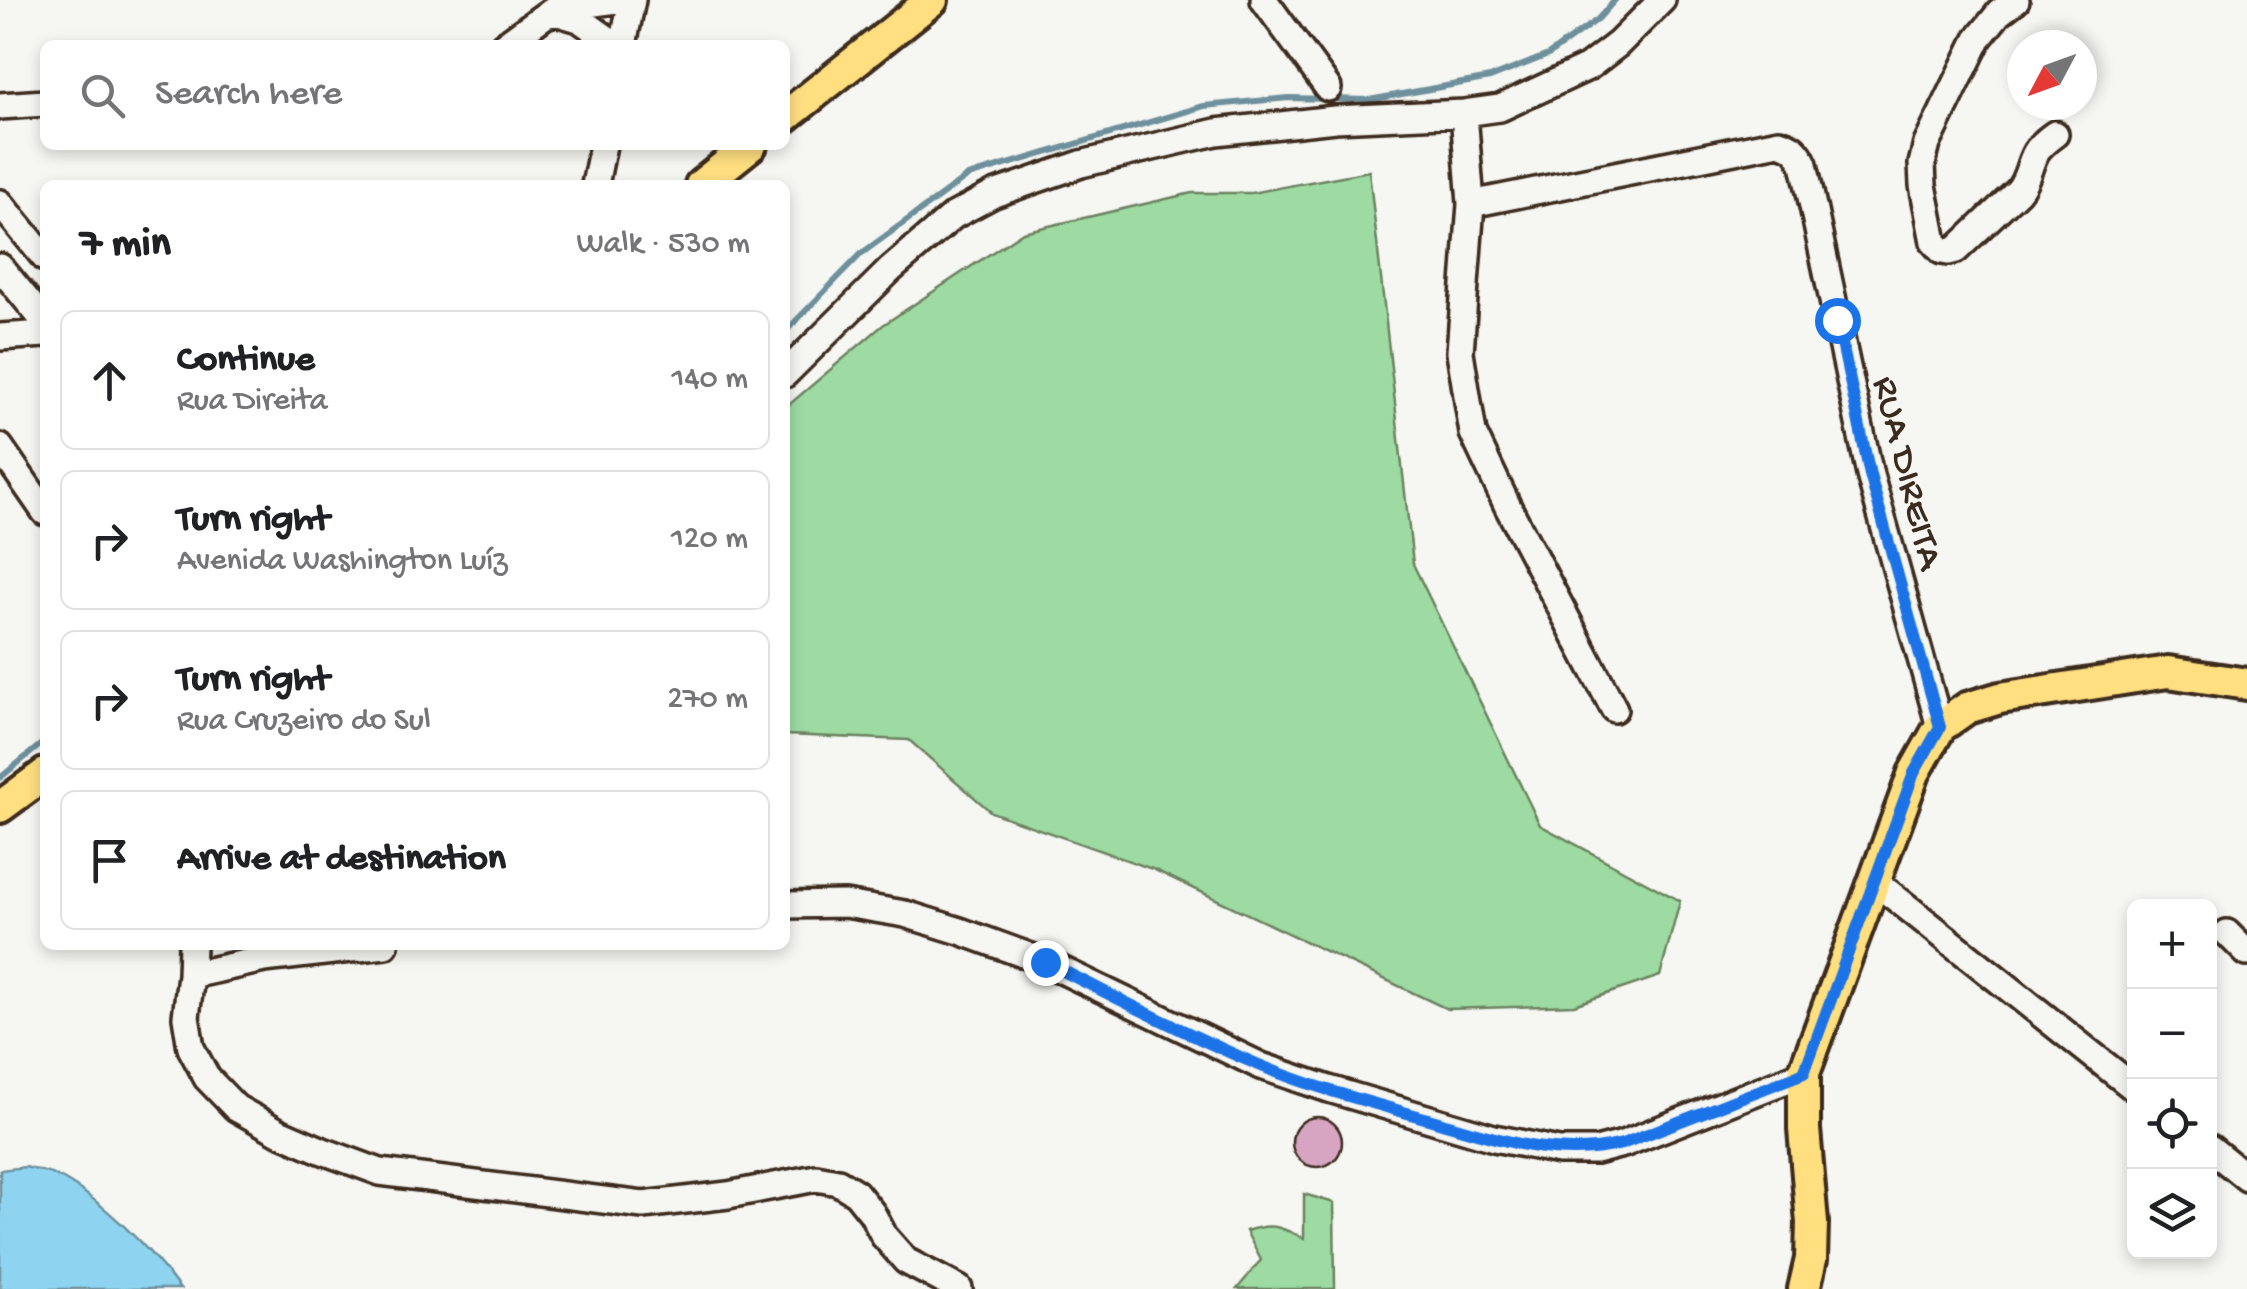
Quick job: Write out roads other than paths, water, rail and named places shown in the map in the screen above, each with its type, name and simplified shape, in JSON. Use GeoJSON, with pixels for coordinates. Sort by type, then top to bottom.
{"type":"FeatureCollection","features":[{"type":"Feature","properties":{"kind":"main road"},"geometry":{"type":"LineString","coordinates":[[790,114],[932,0]]}},
{"type":"Feature","properties":{"kind":"main road"},"geometry":{"type":"LineString","coordinates":[[706,180],[744,150]]}},
{"type":"Feature","properties":{"kind":"main road"},"geometry":{"type":"LineString","coordinates":[[1804,1289],[1811,1260],[1812,1223],[1804,1073],[1914,773],[1940,727],[1967,708],[2000,698],[2168,672],[2247,684]]}},
{"type":"Feature","properties":{"kind":"main road"},"geometry":{"type":"LineString","coordinates":[[0,807],[40,778]]}},
{"type":"Feature","properties":{"kind":"street"},"geometry":{"type":"LineString","coordinates":[[511,40],[555,9],[617,0]]}},
{"type":"Feature","properties":{"kind":"street"},"geometry":{"type":"LineString","coordinates":[[621,40],[632,0]]}},
{"type":"Feature","properties":{"kind":"street"},"geometry":{"type":"LineString","coordinates":[[1264,0],[1328,88]]}},
{"type":"Feature","properties":{"kind":"street"},"geometry":{"type":"LineString","coordinates":[[790,369],[890,270],[952,216],[994,194],[1081,164],[1216,132],[1500,108],[1588,67],[1618,44],[1662,0]]}},
{"type":"Feature","properties":{"kind":"street"},"geometry":{"type":"LineString","coordinates":[[2016,0],[1998,13],[1978,39],[1927,144],[1922,164],[1923,185],[1937,247],[1948,252],[1956,250],[2018,191],[2026,182],[2040,145],[2055,134]]}},
{"type":"Feature","properties":{"kind":"street"},"geometry":{"type":"LineString","coordinates":[[555,9],[613,40]]}},
{"type":"Feature","properties":{"kind":"street"},"geometry":{"type":"LineString","coordinates":[[0,106],[40,103]]}},
{"type":"Feature","properties":{"kind":"street"},"geometry":{"type":"LineString","coordinates":[[1464,113],[1471,204],[1460,352],[1473,433],[1614,709]]}},
{"type":"Feature","properties":{"kind":"street","name":"RUA DIREITA"},"geometry":{"type":"LineString","coordinates":[[1471,204],[1779,142],[1799,152],[1870,475],[1940,727]]}},
{"type":"Feature","properties":{"kind":"street"},"geometry":{"type":"LineString","coordinates":[[596,180],[602,150]]}},
{"type":"Feature","properties":{"kind":"street"},"geometry":{"type":"LineString","coordinates":[[0,203],[40,252]]}},
{"type":"Feature","properties":{"kind":"street"},"geometry":{"type":"LineString","coordinates":[[0,267],[40,316]]}},
{"type":"Feature","properties":{"kind":"street"},"geometry":{"type":"LineString","coordinates":[[0,336],[40,334]]}},
{"type":"Feature","properties":{"kind":"street"},"geometry":{"type":"LineString","coordinates":[[0,447],[40,505]]}},
{"type":"Feature","properties":{"kind":"street"},"geometry":{"type":"LineString","coordinates":[[1873,880],[2127,1082]]}},
{"type":"Feature","properties":{"kind":"street"},"geometry":{"type":"LineString","coordinates":[[790,905],[845,904],[905,914],[960,931],[1045,962],[1260,1066],[1476,1133],[1558,1152],[1596,1151],[1622,1144],[1804,1073]]}},
{"type":"Feature","properties":{"kind":"street"},"geometry":{"type":"LineString","coordinates":[[2227,933],[2247,953]]}},
{"type":"Feature","properties":{"kind":"street"},"geometry":{"type":"LineString","coordinates":[[192,950],[186,1016],[191,1048],[207,1078],[236,1108],[323,1152],[380,1172],[643,1205],[728,1195],[816,1178],[838,1182],[856,1193],[906,1261],[959,1289]]}},
{"type":"Feature","properties":{"kind":"street"},"geometry":{"type":"LineString","coordinates":[[191,975],[264,959],[342,950]]}},
{"type":"Feature","properties":{"kind":"street"},"geometry":{"type":"LineString","coordinates":[[2217,1154],[2247,1178]]}},
{"type":"Feature","properties":{"kind":"water"},"geometry":{"type":"Polygon","coordinates":[[[25,1167],[59,1177],[95,1201],[156,1259],[180,1289],[0,1289],[0,1170],[25,1167]]]}},
{"type":"Feature","properties":{"kind":"waterway"},"geometry":{"type":"LineString","coordinates":[[790,327],[862,253],[968,176],[1204,106],[1289,98],[1369,100],[1490,78],[1548,55],[1598,19],[1615,0]]}},
{"type":"Feature","properties":{"kind":"waterway"},"geometry":{"type":"LineString","coordinates":[[0,778],[40,745]]}}]}
